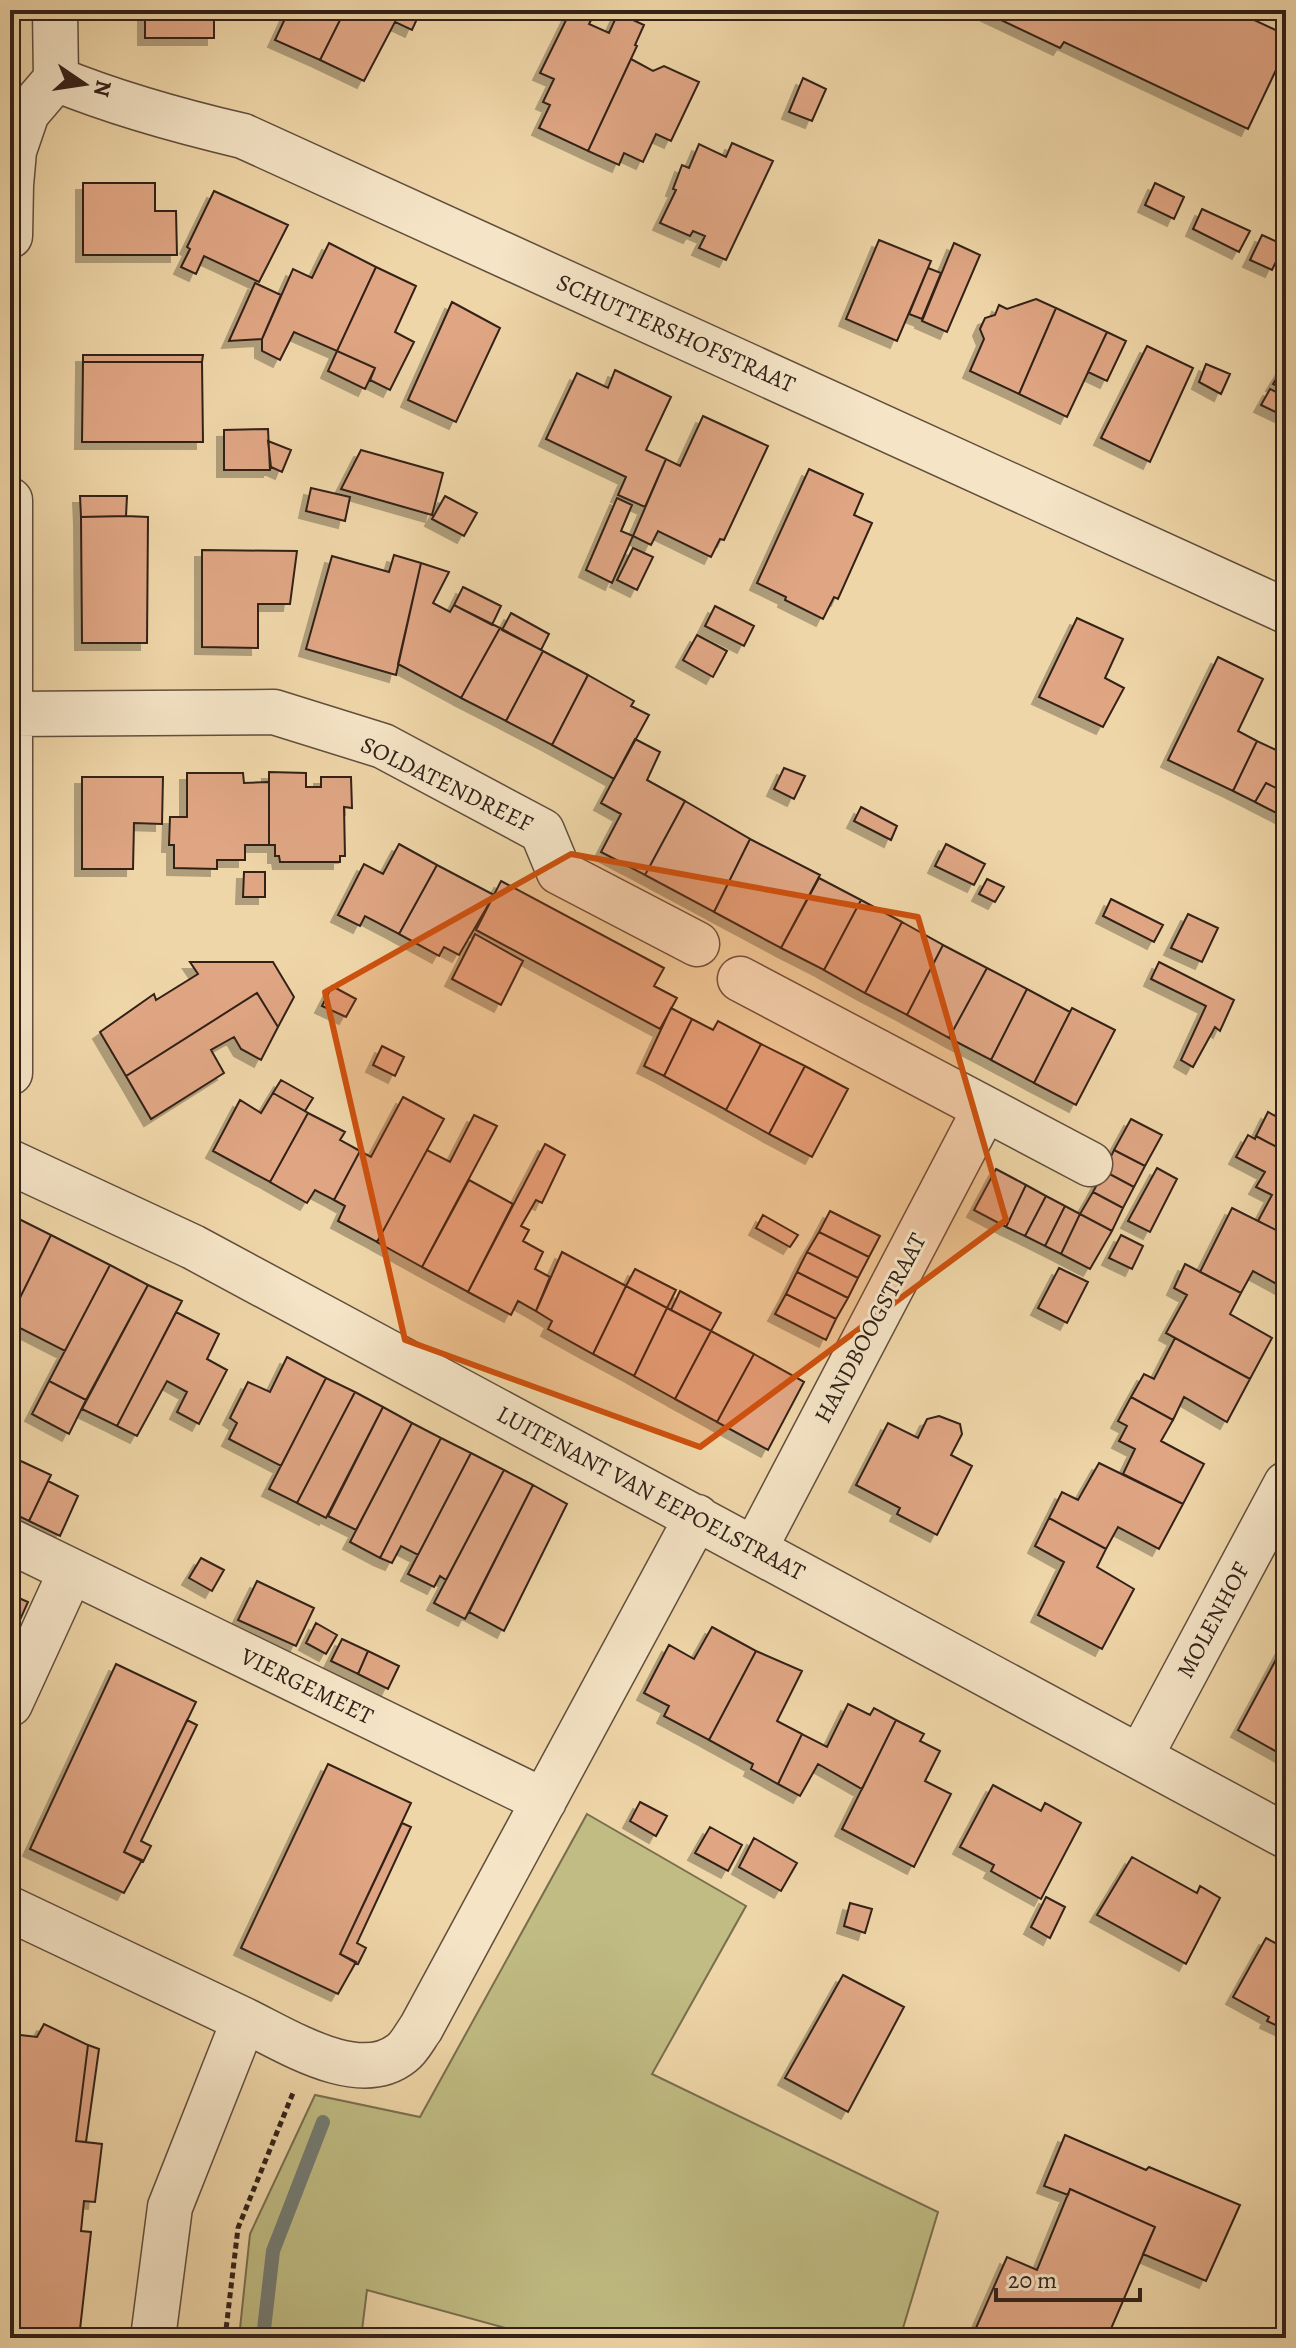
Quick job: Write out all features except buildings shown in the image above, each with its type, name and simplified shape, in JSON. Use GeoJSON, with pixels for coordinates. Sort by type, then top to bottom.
{"type":"FeatureCollection","features":[{"type":"Feature","properties":{"kind":"street"},"geometry":{"type":"LineString","coordinates":[[10,236],[14,151],[27,113],[56,79],[55,10]]}},
{"type":"Feature","properties":{"kind":"street","name":"SCHUTTERSHOFSTRAAT"},"geometry":{"type":"LineString","coordinates":[[56,79],[171,119],[243,136],[1286,611]]}},
{"type":"Feature","properties":{"kind":"street"},"geometry":{"type":"LineString","coordinates":[[10,500],[10,1073]]}},
{"type":"Feature","properties":{"kind":"street","name":"SOLDATENDREEF"},"geometry":{"type":"LineString","coordinates":[[11,714],[274,712],[383,746],[542,831],[559,872],[697,944]]}},
{"type":"Feature","properties":{"kind":"street"},"geometry":{"type":"LineString","coordinates":[[740,979],[1090,1164]]}},
{"type":"Feature","properties":{"kind":"street","name":"HANDBOOGSTRAAT"},"geometry":{"type":"LineString","coordinates":[[755,1548],[985,1109]]}},
{"type":"Feature","properties":{"kind":"street","name":"LUITENANT VAN EEPOELSTRAAT"},"geometry":{"type":"LineString","coordinates":[[10,1162],[193,1247],[1286,1836]]}},
{"type":"Feature","properties":{"kind":"street","name":"MOLENHOF"},"geometry":{"type":"LineString","coordinates":[[1140,1757],[1286,1484]]}},
{"type":"Feature","properties":{"kind":"street"},"geometry":{"type":"LineString","coordinates":[[10,1909],[316,2055],[351,2066],[380,2065],[403,2053],[421,2028],[697,1517]]}},
{"type":"Feature","properties":{"kind":"street","name":"VIERGEMEET"},"geometry":{"type":"LineString","coordinates":[[10,1541],[544,1801]]}},
{"type":"Feature","properties":{"kind":"street"},"geometry":{"type":"LineString","coordinates":[[10,1704],[71,1571]]}},
{"type":"Feature","properties":{"kind":"street"},"geometry":{"type":"LineString","coordinates":[[153,2338],[170,2207],[244,2020]]}},
{"type":"Feature","properties":{"kind":"path"},"geometry":{"type":"LineString","coordinates":[[225,2338],[238,2228],[296,2085]]}},
{"type":"Feature","properties":{"kind":"highlighted area"},"geometry":{"type":"Polygon","coordinates":[[[571,854],[918,917],[1006,1220],[700,1447],[405,1340],[325,992],[571,854]]]}},
{"type":"Feature","properties":{"kind":"shaded area"},"geometry":{"type":"Polygon","coordinates":[[[587,1814],[746,1906],[652,2074],[938,2212],[900,2338],[686,2338],[640,2333],[638,2338],[542,2338],[367,2290],[361,2338],[239,2338],[250,2234],[315,2095],[420,2117],[587,1814]]]}},
{"type":"Feature","properties":{"kind":"waterway"},"geometry":{"type":"LineString","coordinates":[[263,2338],[273,2251],[323,2122]]}}]}
